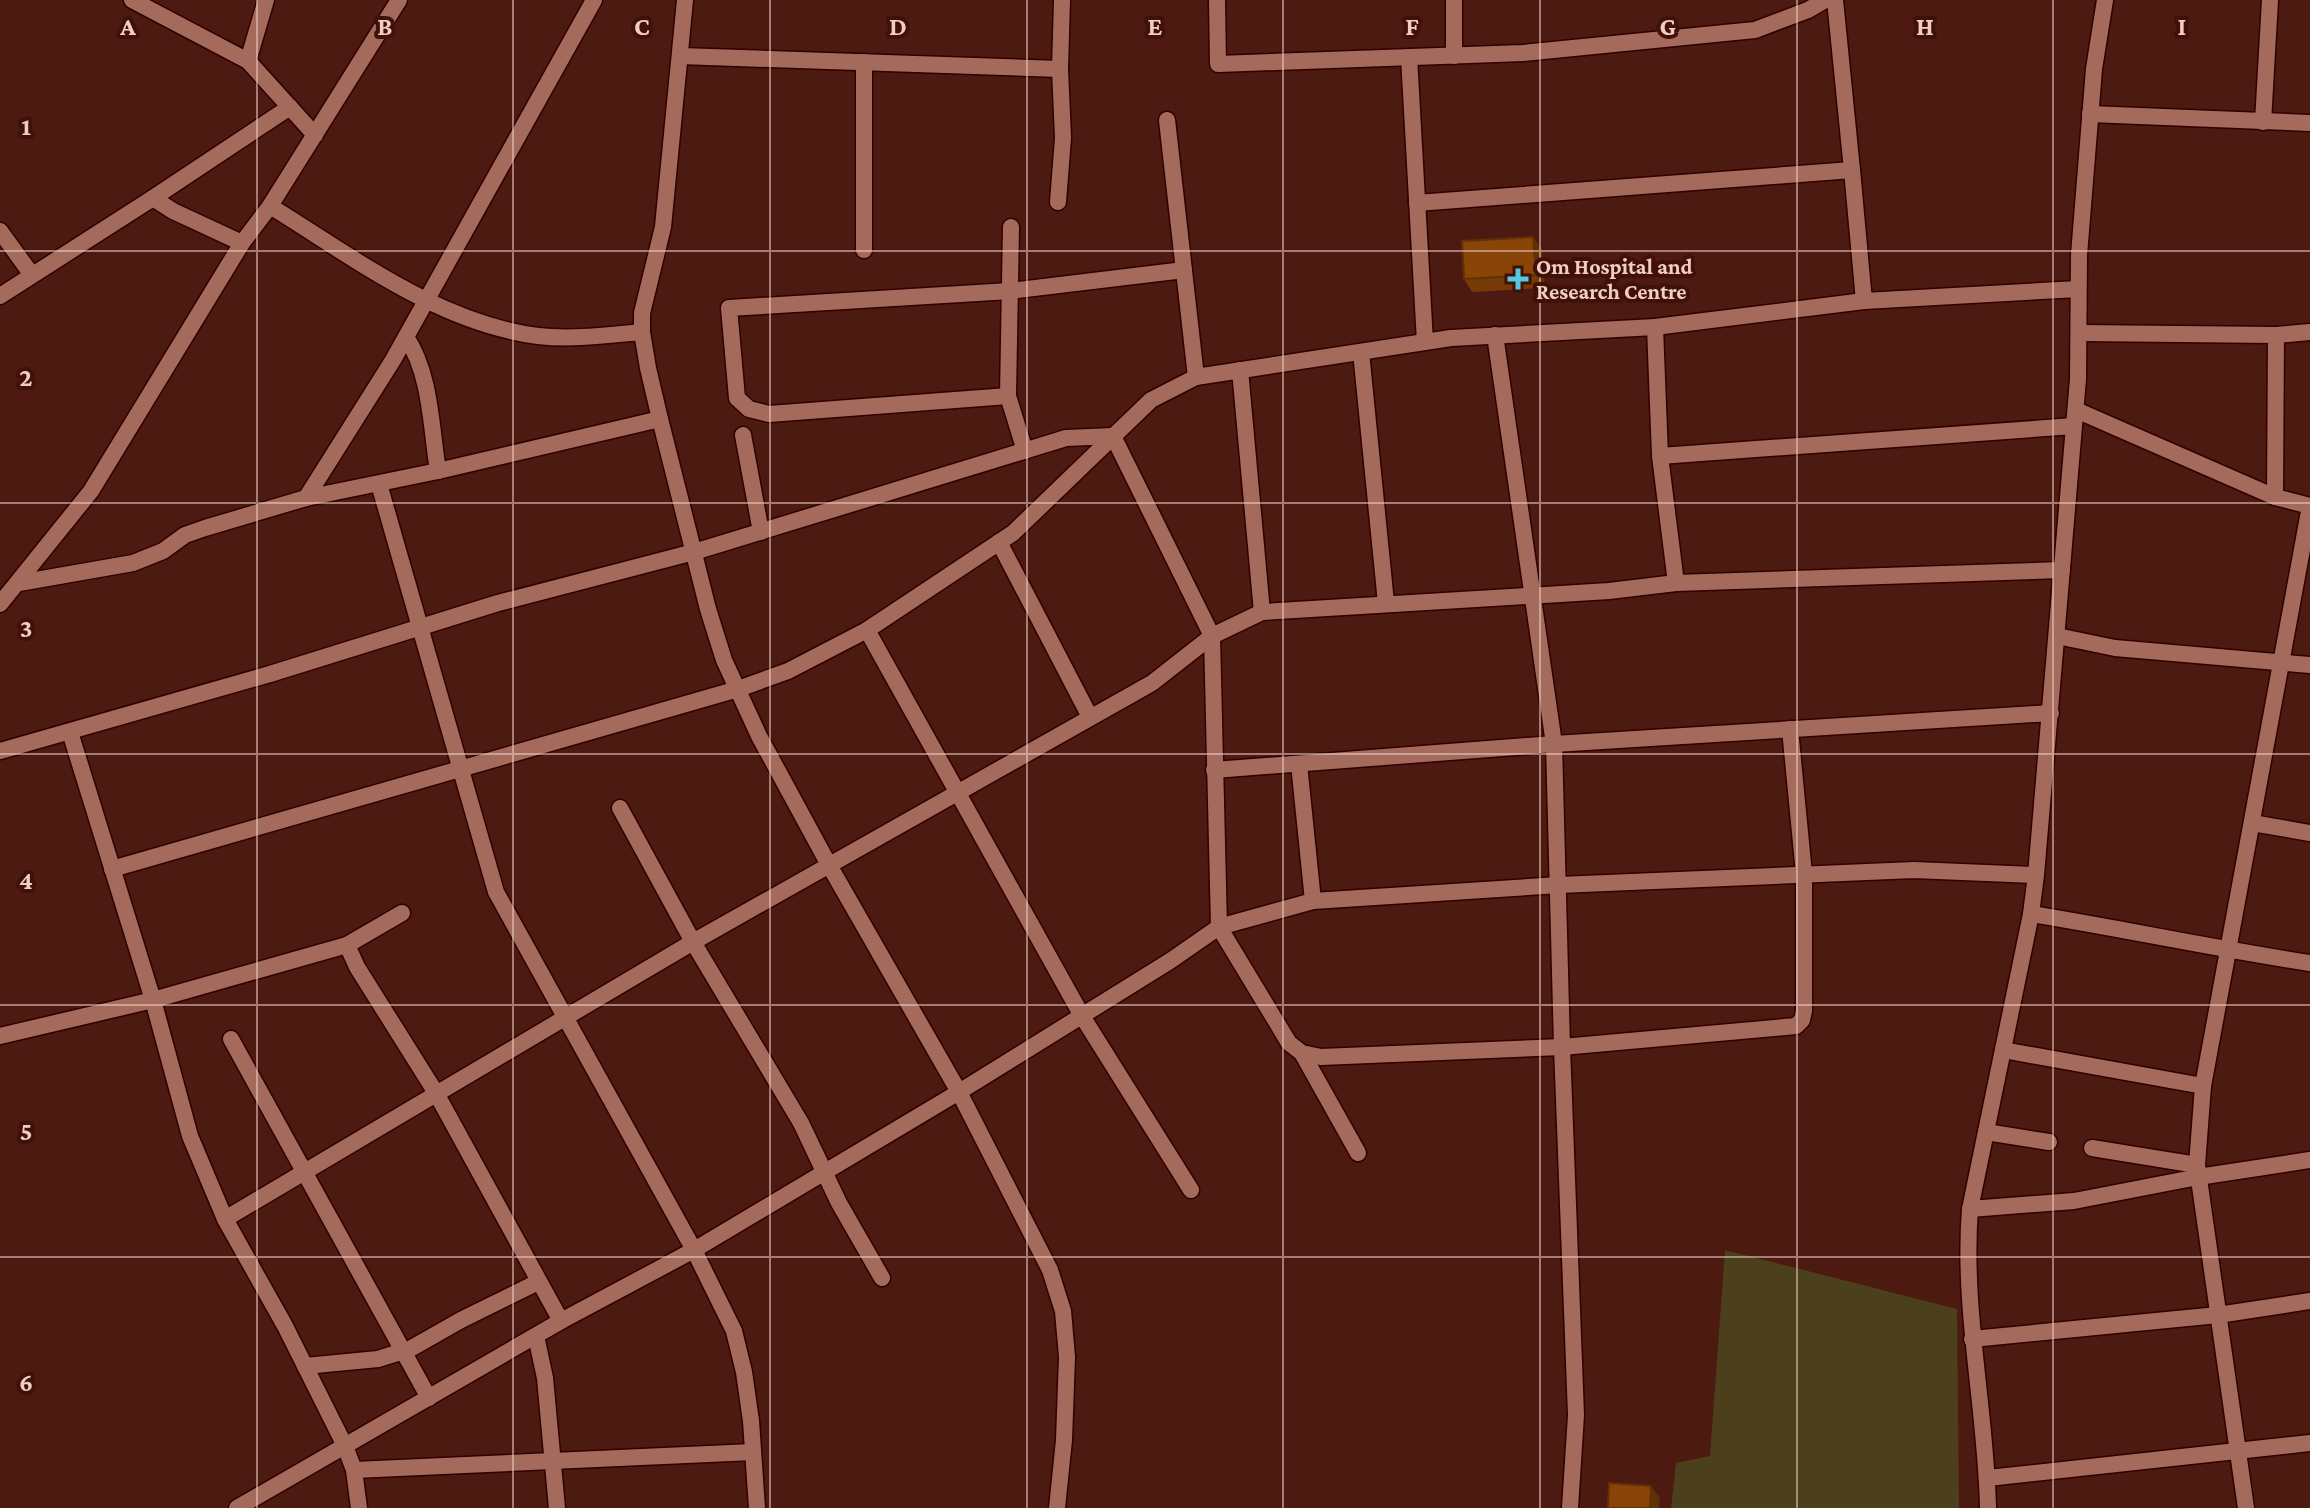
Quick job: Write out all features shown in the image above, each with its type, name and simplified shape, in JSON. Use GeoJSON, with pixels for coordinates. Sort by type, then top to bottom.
{"type":"FeatureCollection","features":[{"type":"Feature","properties":{"kind":"street"},"geometry":{"type":"LineString","coordinates":[[248,61],[266,0]]}},
{"type":"Feature","properties":{"kind":"street"},"geometry":{"type":"LineString","coordinates":[[0,604],[91,491],[242,243],[270,206],[399,0]]}},
{"type":"Feature","properties":{"kind":"street"},"geometry":{"type":"LineString","coordinates":[[306,498],[351,431],[406,337],[594,0]]}},
{"type":"Feature","properties":{"kind":"street"},"geometry":{"type":"LineString","coordinates":[[685,0],[663,227],[642,313],[642,332],[660,419],[724,660],[759,736],[959,1092],[1050,1270],[1063,1311],[1067,1357],[1064,1440],[1057,1508]]}},
{"type":"Feature","properties":{"kind":"street"},"geometry":{"type":"LineString","coordinates":[[1058,202],[1063,138],[1060,69],[1062,0]]}},
{"type":"Feature","properties":{"kind":"street"},"geometry":{"type":"LineString","coordinates":[[1217,0],[1218,64],[1523,53],[1755,30],[1807,5],[1825,0]]}},
{"type":"Feature","properties":{"kind":"street"},"geometry":{"type":"LineString","coordinates":[[1454,0],[1454,56]]}},
{"type":"Feature","properties":{"kind":"street"},"geometry":{"type":"LineString","coordinates":[[1835,0],[1864,301]]}},
{"type":"Feature","properties":{"kind":"street"},"geometry":{"type":"LineString","coordinates":[[1988,1508],[1988,1478],[1972,1339],[1967,1251],[1970,1209],[2031,914],[2036,875],[2075,418],[2080,333],[2078,289],[2090,114],[2105,0]]}},
{"type":"Feature","properties":{"kind":"street"},"geometry":{"type":"LineString","coordinates":[[2263,122],[2270,0]]}},
{"type":"Feature","properties":{"kind":"street"},"geometry":{"type":"LineString","coordinates":[[136,1],[248,61],[315,135]]}},
{"type":"Feature","properties":{"kind":"street"},"geometry":{"type":"LineString","coordinates":[[680,56],[1060,69]]}},
{"type":"Feature","properties":{"kind":"street"},"geometry":{"type":"LineString","coordinates":[[1409,57],[1425,342]]}},
{"type":"Feature","properties":{"kind":"street"},"geometry":{"type":"LineString","coordinates":[[864,62],[864,250]]}},
{"type":"Feature","properties":{"kind":"street"},"geometry":{"type":"LineString","coordinates":[[0,296],[290,107]]}},
{"type":"Feature","properties":{"kind":"street"},"geometry":{"type":"LineString","coordinates":[[2090,114],[2310,123]]}},
{"type":"Feature","properties":{"kind":"street"},"geometry":{"type":"LineString","coordinates":[[1167,120],[1196,377]]}},
{"type":"Feature","properties":{"kind":"street"},"geometry":{"type":"LineString","coordinates":[[1417,203],[1852,170]]}},
{"type":"Feature","properties":{"kind":"street"},"geometry":{"type":"LineString","coordinates":[[153,198],[173,211],[242,243]]}},
{"type":"Feature","properties":{"kind":"street"},"geometry":{"type":"LineString","coordinates":[[270,206],[426,302],[509,331],[541,336],[590,337],[642,332]]}},
{"type":"Feature","properties":{"kind":"street"},"geometry":{"type":"LineString","coordinates":[[1011,227],[1008,396],[1025,451]]}},
{"type":"Feature","properties":{"kind":"street"},"geometry":{"type":"LineString","coordinates":[[0,231],[32,275]]}},
{"type":"Feature","properties":{"kind":"street"},"geometry":{"type":"LineString","coordinates":[[1008,396],[769,414],[749,409],[737,398],[729,308],[1010,291],[1184,270]]}},
{"type":"Feature","properties":{"kind":"street"},"geometry":{"type":"LineString","coordinates":[[112,869],[738,689],[788,671],[867,630],[1013,533],[1151,400],[1196,377],[1425,342],[1495,335],[1655,327],[1864,301],[2078,289]]}},
{"type":"Feature","properties":{"kind":"street"},"geometry":{"type":"LineString","coordinates":[[1655,327],[1660,456],[1676,583]]}},
{"type":"Feature","properties":{"kind":"street"},"geometry":{"type":"LineString","coordinates":[[2080,333],[2222,337],[2310,332]]}},
{"type":"Feature","properties":{"kind":"street"},"geometry":{"type":"LineString","coordinates":[[1495,335],[1554,744],[1576,1415],[1570,1508]]}},
{"type":"Feature","properties":{"kind":"street"},"geometry":{"type":"LineString","coordinates":[[2275,497],[2276,335]]}},
{"type":"Feature","properties":{"kind":"street"},"geometry":{"type":"LineString","coordinates":[[406,337],[418,354],[438,471]]}},
{"type":"Feature","properties":{"kind":"street"},"geometry":{"type":"LineString","coordinates":[[1361,352],[1386,603]]}},
{"type":"Feature","properties":{"kind":"street"},"geometry":{"type":"LineString","coordinates":[[1240,370],[1262,612]]}},
{"type":"Feature","properties":{"kind":"street"},"geometry":{"type":"LineString","coordinates":[[1660,456],[2075,418],[2275,497],[2310,506],[2203,1086],[2198,1171],[2246,1508]]}},
{"type":"Feature","properties":{"kind":"street"},"geometry":{"type":"LineString","coordinates":[[19,583],[133,563],[163,551],[195,531],[306,498],[660,419]]}},
{"type":"Feature","properties":{"kind":"street"},"geometry":{"type":"LineString","coordinates":[[743,435],[761,532]]}},
{"type":"Feature","properties":{"kind":"street"},"geometry":{"type":"LineString","coordinates":[[0,751],[270,674],[418,627],[694,552],[1066,438],[1113,436]]}},
{"type":"Feature","properties":{"kind":"street"},"geometry":{"type":"LineString","coordinates":[[1113,436],[1212,636],[1219,927],[1289,1043],[1302,1053],[1358,1153]]}},
{"type":"Feature","properties":{"kind":"street"},"geometry":{"type":"LineString","coordinates":[[379,484],[496,892],[694,1250],[734,1331],[744,1372],[757,1508]]}},
{"type":"Feature","properties":{"kind":"street"},"geometry":{"type":"LineString","coordinates":[[999,542],[1090,717]]}},
{"type":"Feature","properties":{"kind":"street"},"geometry":{"type":"LineString","coordinates":[[225,1219],[693,942],[1152,683],[1212,636],[1262,612],[1609,591],[1676,583],[2062,570]]}},
{"type":"Feature","properties":{"kind":"street"},"geometry":{"type":"LineString","coordinates":[[867,630],[1082,1016],[1191,1190]]}},
{"type":"Feature","properties":{"kind":"street"},"geometry":{"type":"LineString","coordinates":[[2057,636],[2115,648],[2310,665]]}},
{"type":"Feature","properties":{"kind":"street"},"geometry":{"type":"LineString","coordinates":[[1214,770],[1554,744],[2051,713]]}},
{"type":"Feature","properties":{"kind":"street"},"geometry":{"type":"LineString","coordinates":[[1302,1053],[1321,1057],[1562,1047],[1796,1026],[1802,1020],[1804,1011],[1804,874],[1790,729]]}},
{"type":"Feature","properties":{"kind":"street"},"geometry":{"type":"LineString","coordinates":[[70,732],[153,1000],[190,1136],[225,1219],[345,1446],[354,1470],[359,1508]]}},
{"type":"Feature","properties":{"kind":"street"},"geometry":{"type":"LineString","coordinates":[[1299,764],[1313,901]]}},
{"type":"Feature","properties":{"kind":"street"},"geometry":{"type":"LineString","coordinates":[[620,808],[693,942],[801,1123],[839,1203],[882,1278]]}},
{"type":"Feature","properties":{"kind":"street"},"geometry":{"type":"LineString","coordinates":[[2252,823],[2310,833]]}},
{"type":"Feature","properties":{"kind":"street"},"geometry":{"type":"LineString","coordinates":[[237,1508],[826,1172],[1082,1016],[1219,927],[1313,901],[1559,885],[1914,870],[2036,875]]}},
{"type":"Feature","properties":{"kind":"street"},"geometry":{"type":"LineString","coordinates":[[0,1036],[153,1000],[347,945],[402,913]]}},
{"type":"Feature","properties":{"kind":"street"},"geometry":{"type":"LineString","coordinates":[[2031,914],[2310,963]]}},
{"type":"Feature","properties":{"kind":"street"},"geometry":{"type":"LineString","coordinates":[[347,945],[357,967],[436,1093],[561,1321]]}},
{"type":"Feature","properties":{"kind":"street"},"geometry":{"type":"LineString","coordinates":[[231,1039],[429,1398]]}},
{"type":"Feature","properties":{"kind":"street"},"geometry":{"type":"LineString","coordinates":[[2003,1050],[2203,1086]]}},
{"type":"Feature","properties":{"kind":"street"},"geometry":{"type":"LineString","coordinates":[[1986,1132],[2049,1142]]}},
{"type":"Feature","properties":{"kind":"street"},"geometry":{"type":"LineString","coordinates":[[2092,1148],[2198,1171]]}},
{"type":"Feature","properties":{"kind":"street"},"geometry":{"type":"LineString","coordinates":[[1970,1209],[2074,1201],[2198,1171],[2310,1160]]}},
{"type":"Feature","properties":{"kind":"street"},"geometry":{"type":"LineString","coordinates":[[305,1366],[378,1359],[404,1351],[538,1282]]}},
{"type":"Feature","properties":{"kind":"street"},"geometry":{"type":"LineString","coordinates":[[1972,1339],[2218,1315],[2310,1301]]}},
{"type":"Feature","properties":{"kind":"street"},"geometry":{"type":"LineString","coordinates":[[536,1336],[545,1378],[557,1508]]}},
{"type":"Feature","properties":{"kind":"street"},"geometry":{"type":"LineString","coordinates":[[1988,1478],[2310,1443]]}},
{"type":"Feature","properties":{"kind":"street"},"geometry":{"type":"LineString","coordinates":[[354,1470],[753,1452]]}},
{"type":"Feature","properties":{"kind":"shaded area"},"geometry":{"type":"Polygon","coordinates":[[[1725,1250],[1957,1309],[1959,1508],[1671,1508],[1676,1463],[1710,1456],[1725,1250]]]}},
{"type":"Feature","properties":{"kind":"building"},"geometry":{"type":"Polygon","coordinates":[[[1533,237],[1536,275],[1464,279],[1462,241],[1533,237]]]}},
{"type":"Feature","properties":{"kind":"building"},"geometry":{"type":"Polygon","coordinates":[[[1609,1483],[1651,1486],[1650,1508],[1608,1508],[1609,1483]]]}},
{"type":"Feature","properties":{"kind":"place","name":"Om Hospital and Research Centre"},"geometry":{"type":"Point","coordinates":[1518,279]}}]}
